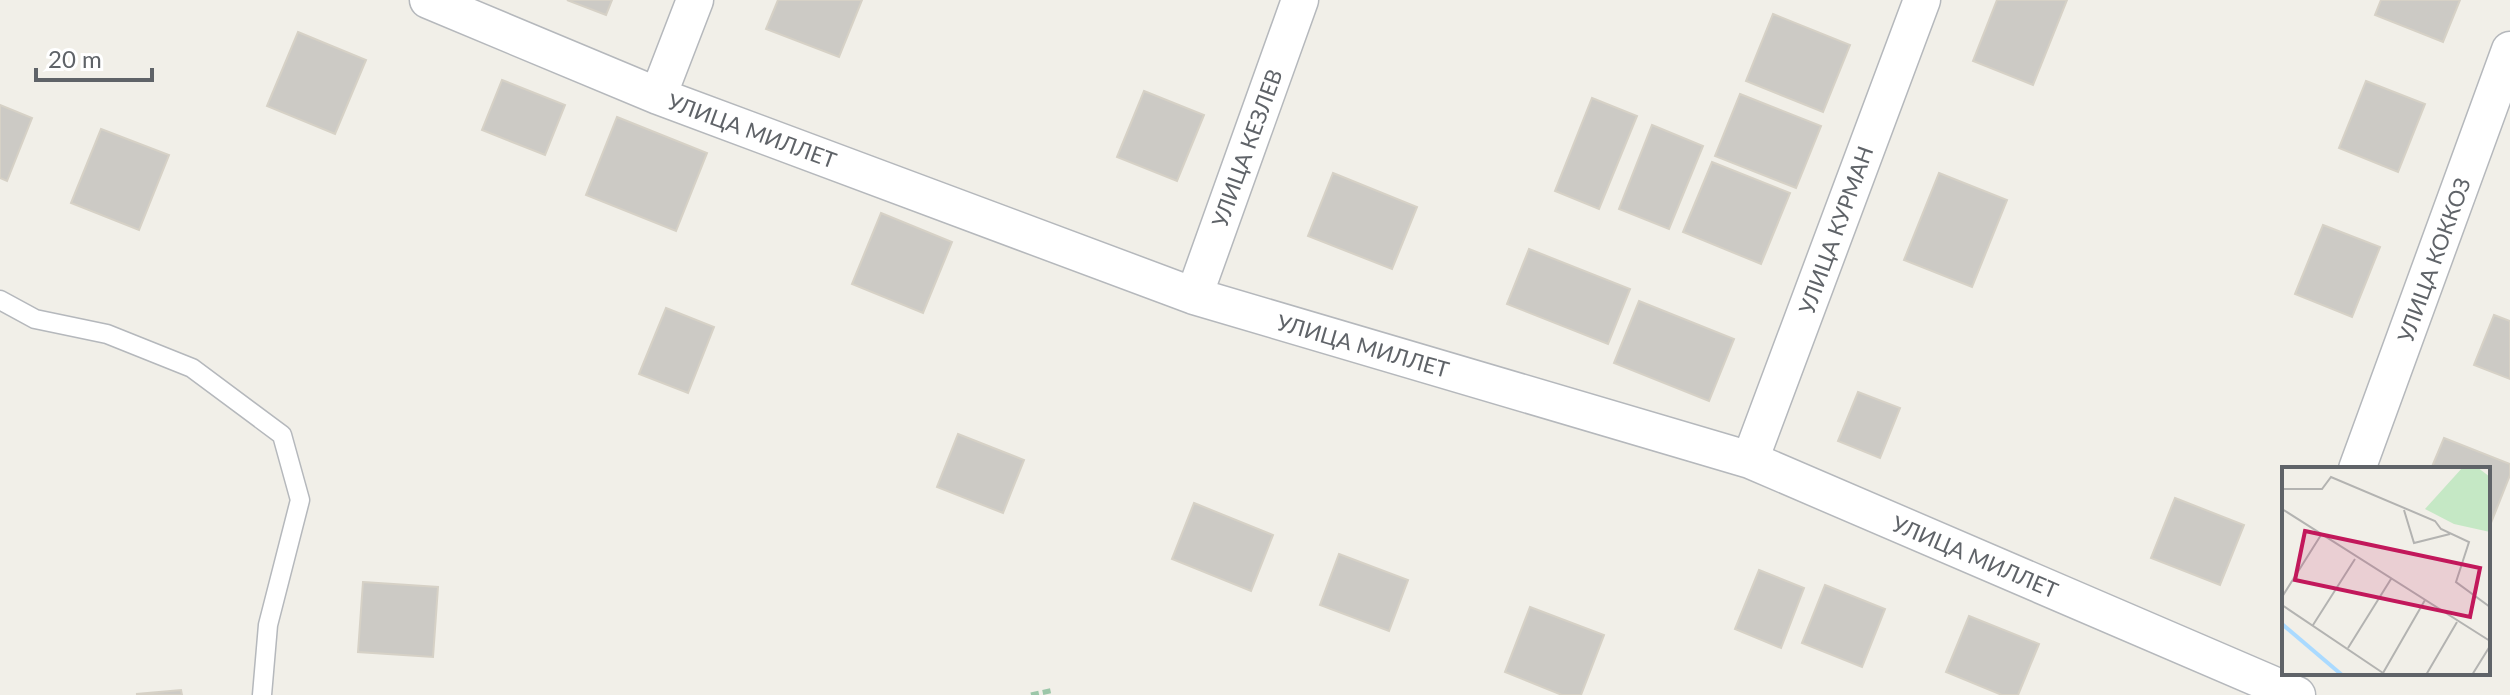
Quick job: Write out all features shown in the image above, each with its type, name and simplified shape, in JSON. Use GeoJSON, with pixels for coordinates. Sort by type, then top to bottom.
{"type":"FeatureCollection","features":[{"type":"Feature","properties":{"kind":"street","name":"УЛИЦА МИЛЛЕТ"},"geometry":{"type":"LineString","coordinates":[[428,0],[658,96],[1194,296],[1750,460],[2286,684]]}},
{"type":"Feature","properties":{"kind":"street"},"geometry":{"type":"LineString","coordinates":[[658,96],[695,0]]}},
{"type":"Feature","properties":{"kind":"street","name":"УЛИЦА КЕЗЛЕВ"},"geometry":{"type":"LineString","coordinates":[[1194,296],[1300,0]]}},
{"type":"Feature","properties":{"kind":"street","name":"УЛИЦА КУРМАН"},"geometry":{"type":"LineString","coordinates":[[1750,460],[1922,0]]}},
{"type":"Feature","properties":{"kind":"street","name":"УЛИЦА КОККОЗ"},"geometry":{"type":"LineString","coordinates":[[2358,467],[2510,50]]}},
{"type":"Feature","properties":{"kind":"lane"},"geometry":{"type":"LineString","coordinates":[[0,300],[35,319],[107,334],[192,368],[282,435],[300,500],[268,625],[262,695]]}},
{"type":"Feature","properties":{"kind":"path"},"geometry":{"type":"LineString","coordinates":[[1031,695],[1054,690]]}},
{"type":"Feature","properties":{"kind":"building"},"geometry":{"type":"Polygon","coordinates":[[[567,0],[612,0],[606,15],[567,0]]]}},
{"type":"Feature","properties":{"kind":"building"},"geometry":{"type":"Polygon","coordinates":[[[778,0],[862,0],[839,57],[766,29],[778,0]]]}},
{"type":"Feature","properties":{"kind":"building"},"geometry":{"type":"Polygon","coordinates":[[[1997,0],[2067,0],[2033,85],[1973,61],[1997,0]]]}},
{"type":"Feature","properties":{"kind":"building"},"geometry":{"type":"Polygon","coordinates":[[[2381,0],[2460,0],[2443,42],[2375,15],[2381,0]]]}},
{"type":"Feature","properties":{"kind":"building"},"geometry":{"type":"Polygon","coordinates":[[[1773,14],[1850,45],[1823,112],[1746,81],[1773,14]]]}},
{"type":"Feature","properties":{"kind":"building"},"geometry":{"type":"Polygon","coordinates":[[[298,32],[366,60],[335,134],[267,106],[298,32]]]}},
{"type":"Feature","properties":{"kind":"building"},"geometry":{"type":"Polygon","coordinates":[[[502,80],[565,105],[545,155],[482,130],[502,80]]]}},
{"type":"Feature","properties":{"kind":"building"},"geometry":{"type":"Polygon","coordinates":[[[2366,81],[2425,104],[2398,172],[2339,148],[2366,81]]]}},
{"type":"Feature","properties":{"kind":"building"},"geometry":{"type":"Polygon","coordinates":[[[1144,91],[1204,115],[1177,181],[1117,157],[1144,91]]]}},
{"type":"Feature","properties":{"kind":"building"},"geometry":{"type":"Polygon","coordinates":[[[1740,94],[1821,126],[1796,188],[1715,156],[1740,94]]]}},
{"type":"Feature","properties":{"kind":"building"},"geometry":{"type":"Polygon","coordinates":[[[1592,98],[1637,116],[1599,209],[1555,191],[1592,98]]]}},
{"type":"Feature","properties":{"kind":"building"},"geometry":{"type":"Polygon","coordinates":[[[0,105],[32,118],[7,181],[0,178],[0,105]]]}},
{"type":"Feature","properties":{"kind":"building"},"geometry":{"type":"Polygon","coordinates":[[[617,117],[707,153],[676,231],[586,195],[617,117]]]}},
{"type":"Feature","properties":{"kind":"building"},"geometry":{"type":"Polygon","coordinates":[[[1652,125],[1703,146],[1669,229],[1619,209],[1652,125]]]}},
{"type":"Feature","properties":{"kind":"building"},"geometry":{"type":"Polygon","coordinates":[[[101,129],[169,155],[139,230],[71,203],[101,129]]]}},
{"type":"Feature","properties":{"kind":"building"},"geometry":{"type":"Polygon","coordinates":[[[1712,162],[1790,193],[1761,264],[1683,232],[1712,162]]]}},
{"type":"Feature","properties":{"kind":"building"},"geometry":{"type":"Polygon","coordinates":[[[1333,173],[1417,207],[1392,269],[1308,236],[1333,173]]]}},
{"type":"Feature","properties":{"kind":"building"},"geometry":{"type":"Polygon","coordinates":[[[1939,173],[2007,200],[1972,287],[1904,260],[1939,173]]]}},
{"type":"Feature","properties":{"kind":"building"},"geometry":{"type":"Polygon","coordinates":[[[881,213],[952,242],[923,313],[852,284],[881,213]]]}},
{"type":"Feature","properties":{"kind":"building"},"geometry":{"type":"Polygon","coordinates":[[[2323,225],[2380,247],[2352,317],[2295,294],[2323,225]]]}},
{"type":"Feature","properties":{"kind":"building"},"geometry":{"type":"Polygon","coordinates":[[[1529,249],[1630,289],[1608,344],[1507,304],[1529,249]]]}},
{"type":"Feature","properties":{"kind":"building"},"geometry":{"type":"Polygon","coordinates":[[[1639,301],[1734,339],[1709,401],[1614,363],[1639,301]]]}},
{"type":"Feature","properties":{"kind":"building"},"geometry":{"type":"Polygon","coordinates":[[[666,308],[714,327],[688,393],[639,374],[666,308]]]}},
{"type":"Feature","properties":{"kind":"building"},"geometry":{"type":"Polygon","coordinates":[[[2494,315],[2510,321],[2510,379],[2474,365],[2494,315]]]}},
{"type":"Feature","properties":{"kind":"building"},"geometry":{"type":"Polygon","coordinates":[[[1858,392],[1900,408],[1880,458],[1838,441],[1858,392]]]}},
{"type":"Feature","properties":{"kind":"building"},"geometry":{"type":"Polygon","coordinates":[[[958,434],[1024,460],[1003,513],[937,487],[958,434]]]}},
{"type":"Feature","properties":{"kind":"building"},"geometry":{"type":"Polygon","coordinates":[[[2444,438],[2510,464],[2510,475],[2490,525],[2490,467],[2432,467],[2444,438]]]}},
{"type":"Feature","properties":{"kind":"building"},"geometry":{"type":"Polygon","coordinates":[[[2175,498],[2244,525],[2220,585],[2151,558],[2175,498]]]}},
{"type":"Feature","properties":{"kind":"building"},"geometry":{"type":"Polygon","coordinates":[[[1194,503],[1273,535],[1251,591],[1172,559],[1194,503]]]}},
{"type":"Feature","properties":{"kind":"building"},"geometry":{"type":"Polygon","coordinates":[[[1339,554],[1408,580],[1389,631],[1320,605],[1339,554]]]}},
{"type":"Feature","properties":{"kind":"building"},"geometry":{"type":"Polygon","coordinates":[[[1759,570],[1804,588],[1781,648],[1735,629],[1759,570]]]}},
{"type":"Feature","properties":{"kind":"building"},"geometry":{"type":"Polygon","coordinates":[[[363,582],[438,587],[433,657],[358,652],[363,582]]]}},
{"type":"Feature","properties":{"kind":"building"},"geometry":{"type":"Polygon","coordinates":[[[1825,585],[1885,609],[1862,667],[1802,643],[1825,585]]]}},
{"type":"Feature","properties":{"kind":"building"},"geometry":{"type":"Polygon","coordinates":[[[1530,607],[1604,635],[1581,695],[1562,695],[1505,672],[1530,607]]]}},
{"type":"Feature","properties":{"kind":"building"},"geometry":{"type":"Polygon","coordinates":[[[1969,616],[2039,644],[2018,695],[2002,695],[1946,672],[1969,616]]]}},
{"type":"Feature","properties":{"kind":"building"},"geometry":{"type":"Polygon","coordinates":[[[181,690],[182,695],[136,694],[181,690]]]}}]}
